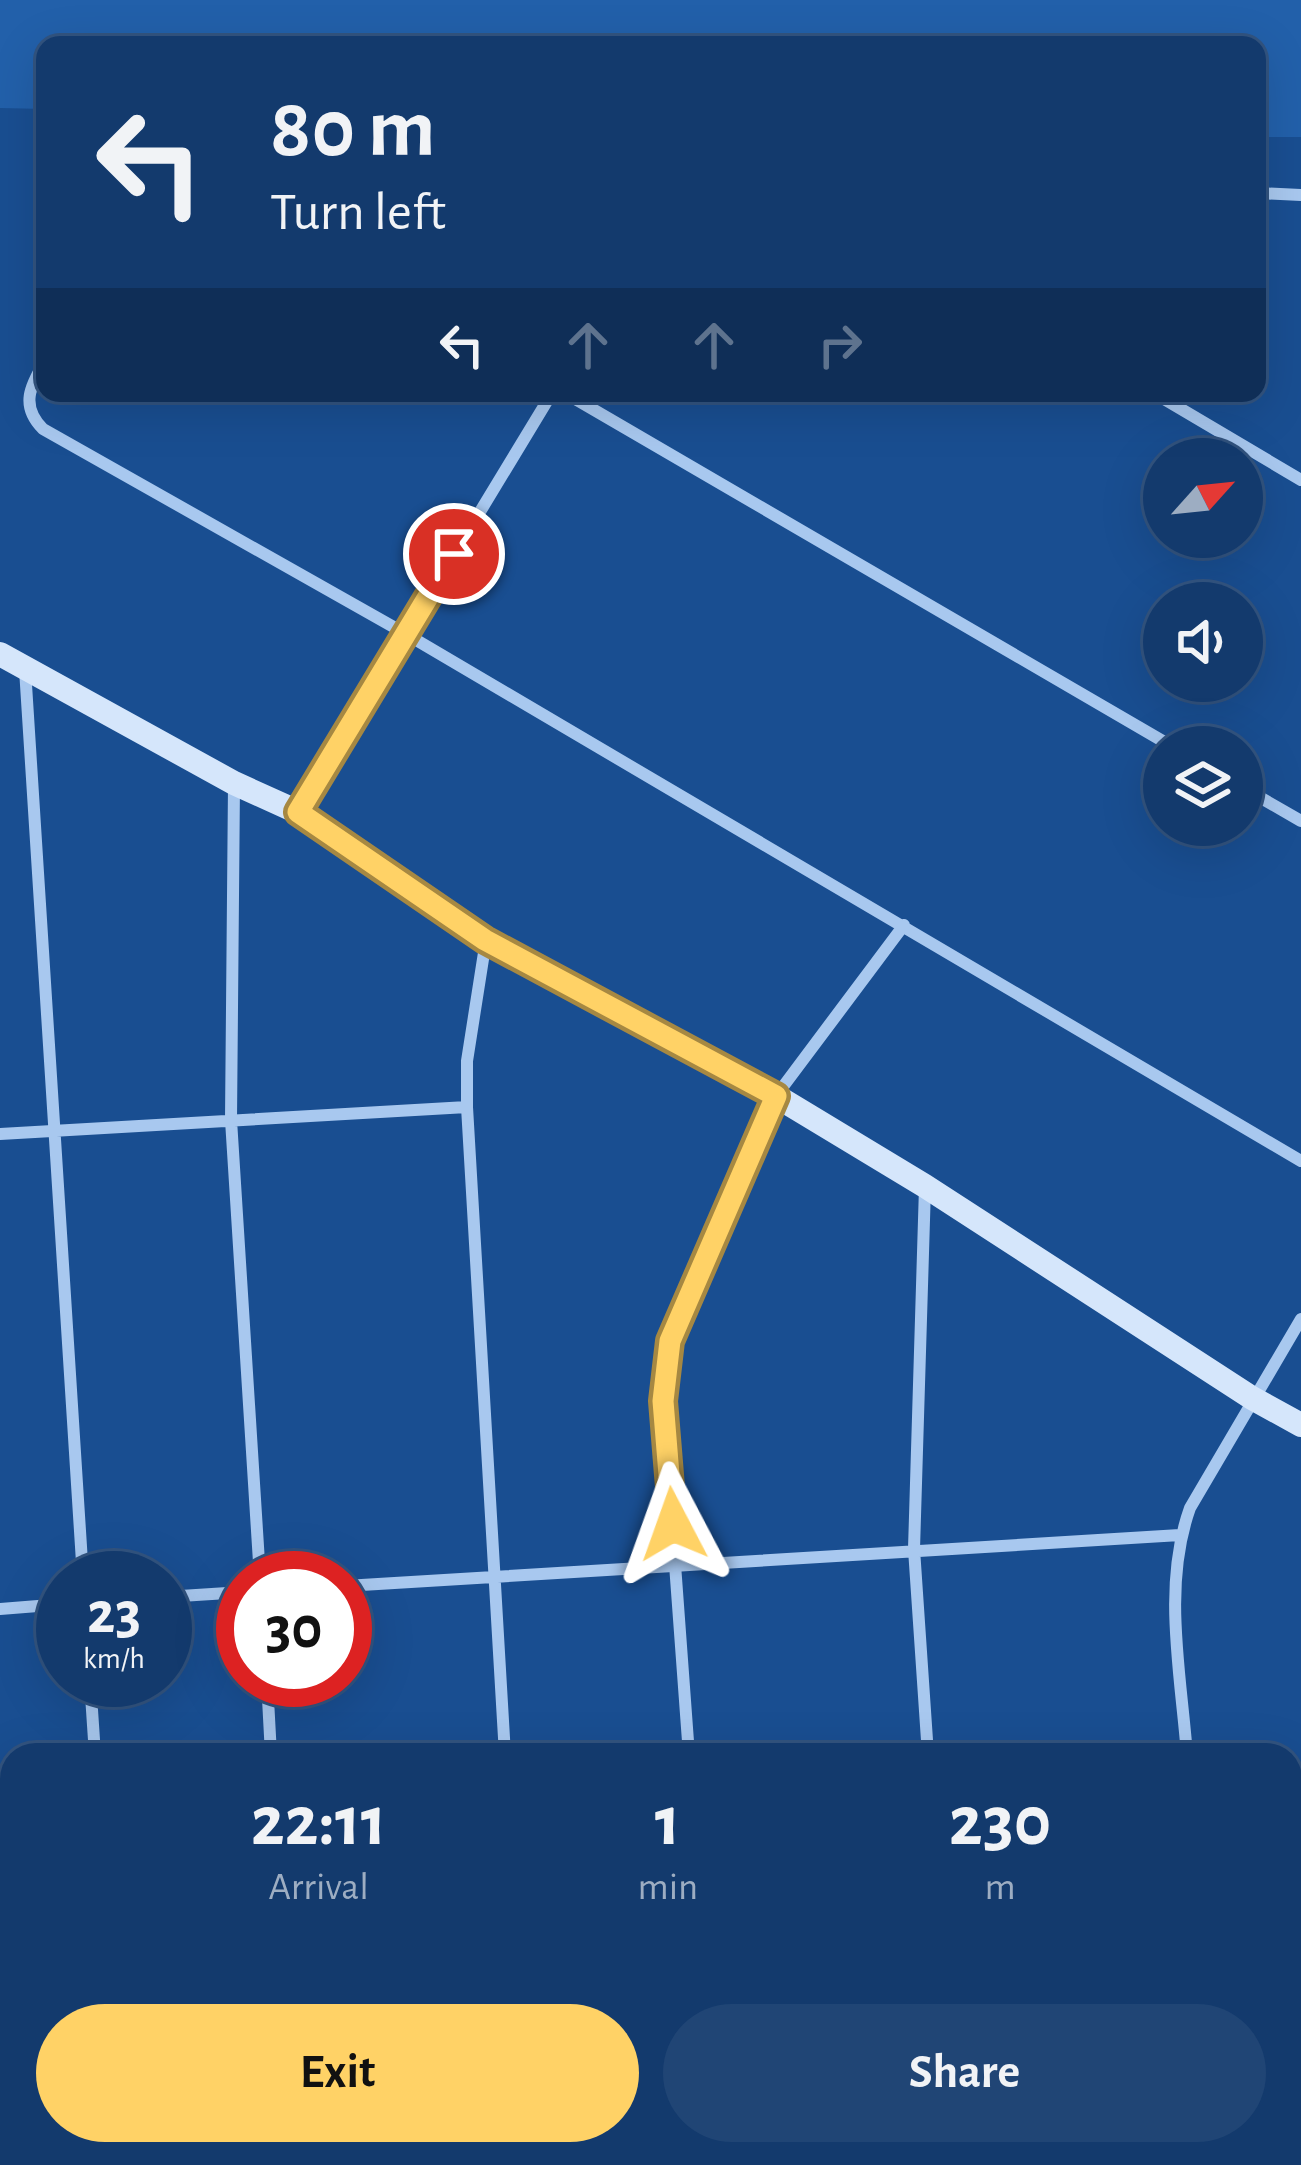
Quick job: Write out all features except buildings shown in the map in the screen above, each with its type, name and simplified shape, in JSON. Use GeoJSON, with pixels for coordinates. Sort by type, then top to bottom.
{"type":"FeatureCollection","features":[{"type":"Feature","properties":{"kind":"street"},"geometry":{"type":"LineString","coordinates":[[1266,193],[1301,195]]}},
{"type":"Feature","properties":{"kind":"street"},"geometry":{"type":"LineString","coordinates":[[36,377],[28,398],[34,420],[43,430],[406,634],[1301,1161]]}},
{"type":"Feature","properties":{"kind":"street"},"geometry":{"type":"LineString","coordinates":[[298,812],[547,402]]}},
{"type":"Feature","properties":{"kind":"street"},"geometry":{"type":"LineString","coordinates":[[580,402],[1143,730]]}},
{"type":"Feature","properties":{"kind":"street"},"geometry":{"type":"LineString","coordinates":[[1169,402],[1301,480]]}},
{"type":"Feature","properties":{"kind":"street"},"geometry":{"type":"LineString","coordinates":[[0,654],[234,783],[298,812],[485,940],[776,1096],[1301,1425]]}},
{"type":"Feature","properties":{"kind":"street"},"geometry":{"type":"LineString","coordinates":[[25,668],[81,1551]]}},
{"type":"Feature","properties":{"kind":"street"},"geometry":{"type":"LineString","coordinates":[[234,783],[231,1120],[258,1551]]}},
{"type":"Feature","properties":{"kind":"street"},"geometry":{"type":"LineString","coordinates":[[1263,799],[1301,821]]}},
{"type":"Feature","properties":{"kind":"street"},"geometry":{"type":"LineString","coordinates":[[688,1743],[663,1401],[670,1341],[776,1096],[904,925]]}},
{"type":"Feature","properties":{"kind":"street"},"geometry":{"type":"LineString","coordinates":[[485,940],[467,1061],[467,1107],[505,1743]]}},
{"type":"Feature","properties":{"kind":"street"},"geometry":{"type":"LineString","coordinates":[[0,1134],[467,1107]]}},
{"type":"Feature","properties":{"kind":"street"},"geometry":{"type":"LineString","coordinates":[[925,1186],[914,1549],[927,1743]]}},
{"type":"Feature","properties":{"kind":"street"},"geometry":{"type":"LineString","coordinates":[[1186,1743],[1175,1599],[1180,1535],[1190,1508],[1301,1319]]}},
{"type":"Feature","properties":{"kind":"street"},"geometry":{"type":"LineString","coordinates":[[372,1584],[1180,1535]]}},
{"type":"Feature","properties":{"kind":"street"},"geometry":{"type":"LineString","coordinates":[[0,1609],[36,1606]]}},
{"type":"Feature","properties":{"kind":"street"},"geometry":{"type":"LineString","coordinates":[[92,1707],[94,1743]]}},
{"type":"Feature","properties":{"kind":"street"},"geometry":{"type":"LineString","coordinates":[[268,1707],[271,1743]]}},
{"type":"Feature","properties":{"kind":"shaded area"},"geometry":{"type":"Polygon","coordinates":[[[0,0],[1301,0],[1301,137],[1266,137],[1266,36],[36,36],[36,109],[0,108],[0,0]]]}},
{"type":"Feature","properties":{"kind":"route"},"geometry":{"type":"LineString","coordinates":[[454,554],[298,812],[485,940],[776,1096],[670,1341],[663,1401],[673,1524]]}}]}
